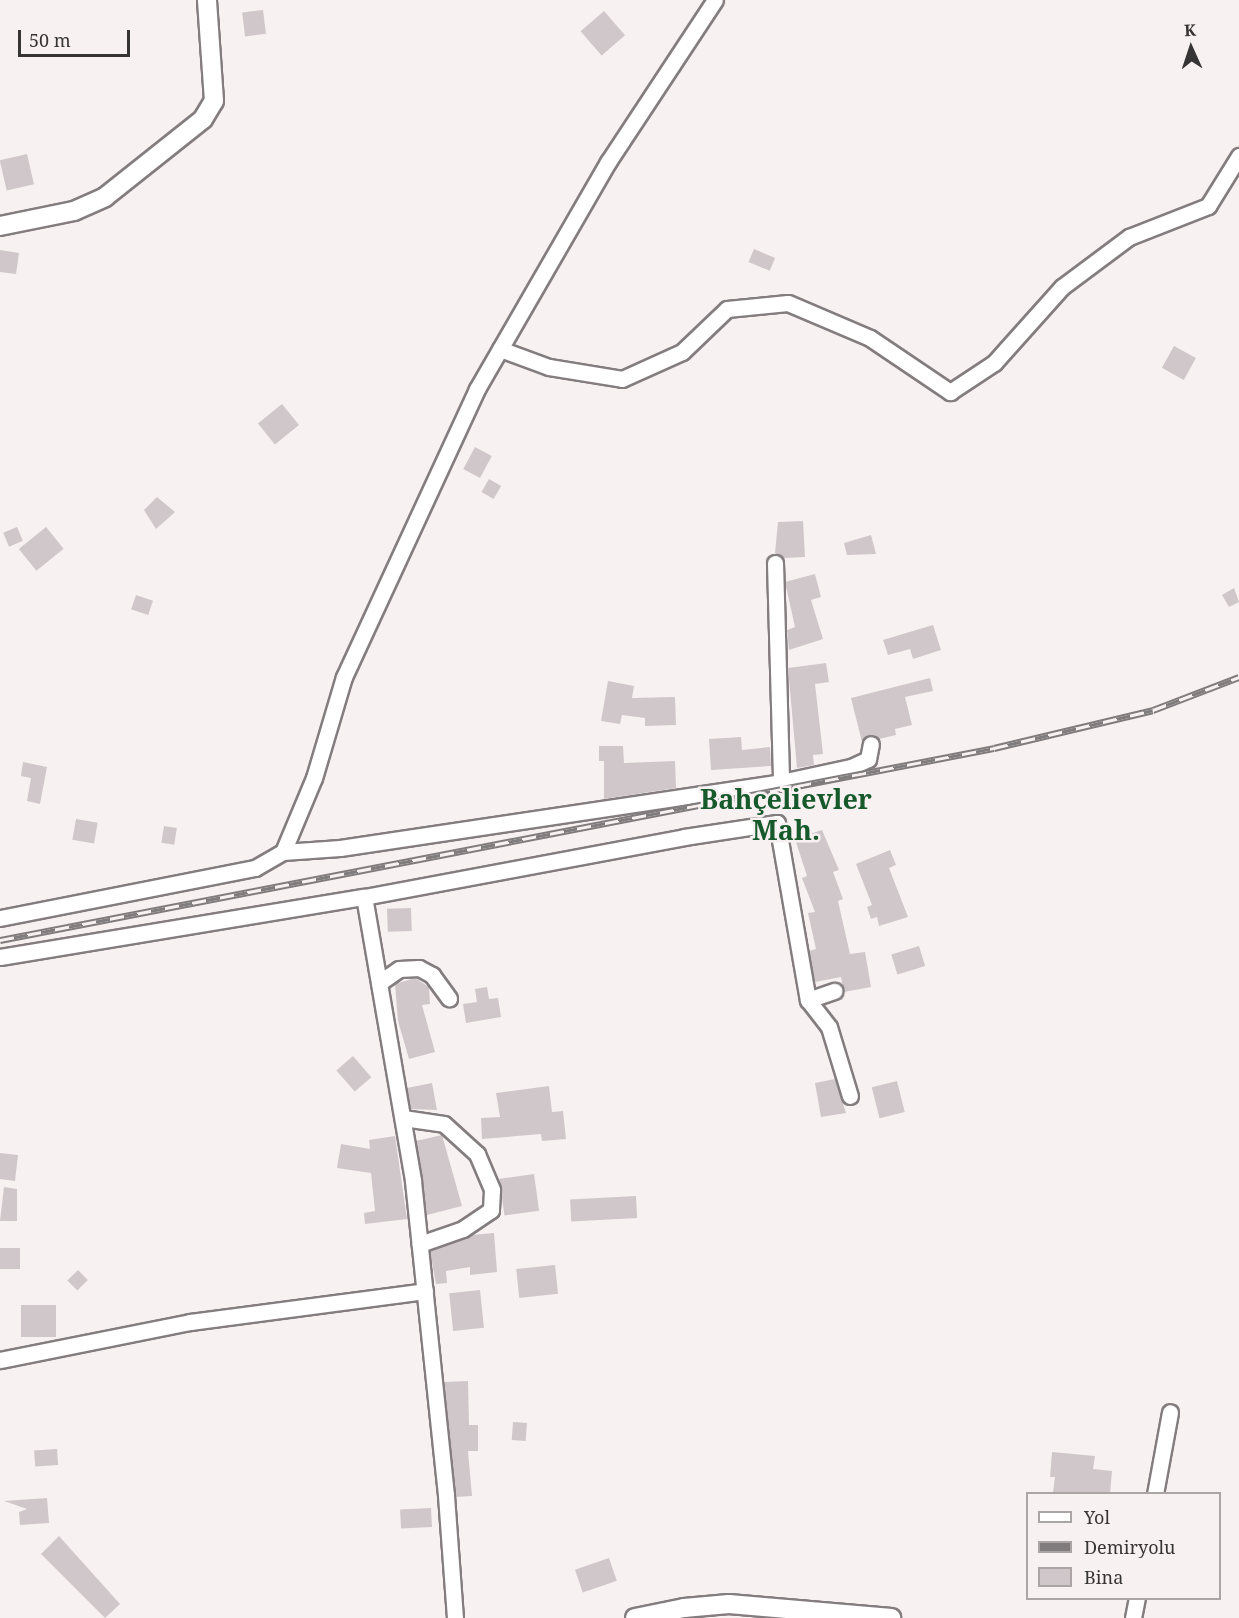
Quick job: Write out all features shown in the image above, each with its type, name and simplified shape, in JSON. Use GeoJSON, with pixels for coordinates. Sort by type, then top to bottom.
{"type":"FeatureCollection","features":[{"type":"Feature","properties":{"kind":"street"},"geometry":{"type":"LineString","coordinates":[[0,226],[74,212],[105,197],[203,119],[214,101],[207,0]]}},
{"type":"Feature","properties":{"kind":"street"},"geometry":{"type":"LineString","coordinates":[[283,852],[314,778],[344,677],[477,389],[608,162],[715,0]]}},
{"type":"Feature","properties":{"kind":"street"},"geometry":{"type":"LineString","coordinates":[[500,349],[549,367],[622,379],[682,352],[727,309],[788,303],[870,338],[950,392],[994,363],[1062,287],[1129,237],[1208,206],[1239,156]]}},
{"type":"Feature","properties":{"kind":"street"},"geometry":{"type":"LineString","coordinates":[[775,563],[781,782]]}},
{"type":"Feature","properties":{"kind":"street"},"geometry":{"type":"LineString","coordinates":[[0,918],[255,868],[283,852],[340,848],[781,782],[851,767],[868,759],[871,744]]}},
{"type":"Feature","properties":{"kind":"street"},"geometry":{"type":"LineString","coordinates":[[0,957],[364,897],[777,823],[808,1000],[829,1027],[850,1096]]}},
{"type":"Feature","properties":{"kind":"street"},"geometry":{"type":"LineString","coordinates":[[364,897],[403,1118],[420,1244],[455,1618]]}},
{"type":"Feature","properties":{"kind":"street"},"geometry":{"type":"LineString","coordinates":[[379,983],[399,969],[419,968],[432,975],[449,998]]}},
{"type":"Feature","properties":{"kind":"street"},"geometry":{"type":"LineString","coordinates":[[808,1000],[834,991]]}},
{"type":"Feature","properties":{"kind":"street"},"geometry":{"type":"LineString","coordinates":[[403,1118],[444,1124],[477,1154],[492,1190],[491,1210],[463,1229],[420,1244]]}},
{"type":"Feature","properties":{"kind":"street"},"geometry":{"type":"LineString","coordinates":[[0,1360],[190,1322],[425,1291]]}},
{"type":"Feature","properties":{"kind":"street"},"geometry":{"type":"LineString","coordinates":[[1155,1492],[1170,1412]]}},
{"type":"Feature","properties":{"kind":"street"},"geometry":{"type":"LineString","coordinates":[[1133,1618],[1137,1600]]}},
{"type":"Feature","properties":{"kind":"street"},"geometry":{"type":"LineString","coordinates":[[635,1618],[684,1608],[729,1605],[891,1618]]}},
{"type":"Feature","properties":{"kind":"building"},"geometry":{"type":"Polygon","coordinates":[[[263,10],[266,34],[245,36],[242,13],[263,10]]]}},
{"type":"Feature","properties":{"kind":"building"},"geometry":{"type":"Polygon","coordinates":[[[604,11],[625,35],[602,55],[581,31],[604,11]]]}},
{"type":"Feature","properties":{"kind":"building"},"geometry":{"type":"Polygon","coordinates":[[[27,154],[34,184],[7,191],[0,160],[27,154]]]}},
{"type":"Feature","properties":{"kind":"building"},"geometry":{"type":"Polygon","coordinates":[[[754,249],[775,258],[770,271],[749,262],[754,249]]]}},
{"type":"Feature","properties":{"kind":"building"},"geometry":{"type":"Polygon","coordinates":[[[0,250],[19,253],[16,274],[0,272],[0,250]]]}},
{"type":"Feature","properties":{"kind":"building"},"geometry":{"type":"Polygon","coordinates":[[[1174,346],[1196,358],[1184,380],[1162,368],[1174,346]]]}},
{"type":"Feature","properties":{"kind":"building"},"geometry":{"type":"Polygon","coordinates":[[[282,404],[299,425],[275,444],[258,424],[282,404]]]}},
{"type":"Feature","properties":{"kind":"building"},"geometry":{"type":"Polygon","coordinates":[[[475,447],[492,456],[480,478],[463,469],[475,447]]]}},
{"type":"Feature","properties":{"kind":"building"},"geometry":{"type":"Polygon","coordinates":[[[489,479],[501,486],[494,499],[482,492],[489,479]]]}},
{"type":"Feature","properties":{"kind":"building"},"geometry":{"type":"Polygon","coordinates":[[[157,497],[175,512],[156,529],[144,510],[157,497]]]}},
{"type":"Feature","properties":{"kind":"building"},"geometry":{"type":"Polygon","coordinates":[[[803,521],[805,557],[783,558],[775,553],[778,522],[803,521]]]}},
{"type":"Feature","properties":{"kind":"building"},"geometry":{"type":"Polygon","coordinates":[[[17,527],[23,541],[9,547],[3,533],[17,527]]]}},
{"type":"Feature","properties":{"kind":"building"},"geometry":{"type":"Polygon","coordinates":[[[46,527],[64,549],[36,571],[19,549],[46,527]]]}},
{"type":"Feature","properties":{"kind":"building"},"geometry":{"type":"Polygon","coordinates":[[[871,535],[876,554],[847,555],[844,543],[871,535]]]}},
{"type":"Feature","properties":{"kind":"building"},"geometry":{"type":"Polygon","coordinates":[[[815,574],[821,597],[811,600],[823,639],[789,650],[787,630],[795,627],[785,582],[815,574]]]}},
{"type":"Feature","properties":{"kind":"building"},"geometry":{"type":"Polygon","coordinates":[[[1234,588],[1239,602],[1229,607],[1222,595],[1234,588]]]}},
{"type":"Feature","properties":{"kind":"building"},"geometry":{"type":"Polygon","coordinates":[[[136,595],[153,601],[148,615],[131,609],[136,595]]]}},
{"type":"Feature","properties":{"kind":"building"},"geometry":{"type":"Polygon","coordinates":[[[933,625],[941,650],[913,659],[910,649],[888,655],[883,640],[933,625]]]}},
{"type":"Feature","properties":{"kind":"building"},"geometry":{"type":"Polygon","coordinates":[[[826,663],[829,682],[815,684],[823,754],[813,755],[814,765],[797,768],[788,668],[826,663]]]}},
{"type":"Feature","properties":{"kind":"building"},"geometry":{"type":"Polygon","coordinates":[[[930,678],[933,691],[905,697],[912,725],[895,729],[896,735],[879,739],[868,735],[862,742],[851,698],[930,678]]]}},
{"type":"Feature","properties":{"kind":"building"},"geometry":{"type":"Polygon","coordinates":[[[608,681],[634,686],[632,698],[675,697],[676,725],[645,726],[645,718],[622,715],[620,724],[601,721],[608,681]]]}},
{"type":"Feature","properties":{"kind":"building"},"geometry":{"type":"Polygon","coordinates":[[[741,737],[742,750],[770,747],[771,766],[711,770],[709,739],[741,737]]]}},
{"type":"Feature","properties":{"kind":"building"},"geometry":{"type":"Polygon","coordinates":[[[599,746],[623,746],[624,763],[675,761],[676,788],[604,799],[604,761],[599,761],[599,746]]]}},
{"type":"Feature","properties":{"kind":"building"},"geometry":{"type":"Polygon","coordinates":[[[23,762],[47,767],[40,804],[27,801],[31,778],[21,776],[23,762]]]}},
{"type":"Feature","properties":{"kind":"building"},"geometry":{"type":"Polygon","coordinates":[[[76,819],[98,823],[94,844],[72,840],[76,819]]]}},
{"type":"Feature","properties":{"kind":"building"},"geometry":{"type":"Polygon","coordinates":[[[164,826],[177,828],[174,845],[161,843],[164,826]]]}},
{"type":"Feature","properties":{"kind":"building"},"geometry":{"type":"Polygon","coordinates":[[[822,830],[839,870],[833,872],[843,899],[838,901],[850,954],[865,952],[871,987],[844,992],[841,977],[815,982],[809,951],[816,949],[808,913],[815,912],[802,878],[807,876],[795,839],[822,830]]]}},
{"type":"Feature","properties":{"kind":"building"},"geometry":{"type":"Polygon","coordinates":[[[890,850],[896,865],[889,868],[908,917],[879,926],[877,917],[871,919],[867,907],[872,905],[856,864],[890,850]]]}},
{"type":"Feature","properties":{"kind":"building"},"geometry":{"type":"Polygon","coordinates":[[[411,908],[412,931],[388,932],[387,909],[411,908]]]}},
{"type":"Feature","properties":{"kind":"building"},"geometry":{"type":"Polygon","coordinates":[[[919,946],[925,966],[897,975],[891,954],[919,946]]]}},
{"type":"Feature","properties":{"kind":"building"},"geometry":{"type":"Polygon","coordinates":[[[415,978],[429,987],[430,1004],[422,1005],[435,1052],[409,1059],[398,1021],[395,984],[415,978]]]}},
{"type":"Feature","properties":{"kind":"building"},"geometry":{"type":"Polygon","coordinates":[[[487,987],[489,999],[498,998],[501,1017],[466,1023],[463,1004],[477,1002],[475,989],[487,987]]]}},
{"type":"Feature","properties":{"kind":"building"},"geometry":{"type":"Polygon","coordinates":[[[353,1056],[371,1077],[355,1092],[336,1070],[353,1056]]]}},
{"type":"Feature","properties":{"kind":"building"},"geometry":{"type":"Polygon","coordinates":[[[835,1079],[846,1113],[821,1117],[815,1083],[835,1079]]]}},
{"type":"Feature","properties":{"kind":"building"},"geometry":{"type":"Polygon","coordinates":[[[897,1081],[905,1112],[880,1118],[872,1087],[897,1081]]]}},
{"type":"Feature","properties":{"kind":"building"},"geometry":{"type":"Polygon","coordinates":[[[432,1083],[437,1110],[411,1109],[407,1088],[432,1083]]]}},
{"type":"Feature","properties":{"kind":"building"},"geometry":{"type":"Polygon","coordinates":[[[549,1086],[552,1112],[563,1111],[566,1139],[542,1141],[541,1134],[482,1139],[481,1118],[500,1117],[496,1093],[549,1086]]]}},
{"type":"Feature","properties":{"kind":"building"},"geometry":{"type":"Polygon","coordinates":[[[442,1135],[462,1206],[427,1215],[416,1141],[442,1135]]]}},
{"type":"Feature","properties":{"kind":"building"},"geometry":{"type":"Polygon","coordinates":[[[395,1136],[407,1219],[365,1224],[364,1213],[375,1211],[371,1173],[337,1168],[341,1144],[370,1149],[369,1140],[395,1136]]]}},
{"type":"Feature","properties":{"kind":"building"},"geometry":{"type":"Polygon","coordinates":[[[0,1153],[18,1155],[15,1181],[0,1179],[0,1153]]]}},
{"type":"Feature","properties":{"kind":"building"},"geometry":{"type":"Polygon","coordinates":[[[534,1174],[539,1211],[504,1216],[499,1179],[534,1174]]]}},
{"type":"Feature","properties":{"kind":"building"},"geometry":{"type":"Polygon","coordinates":[[[4,1187],[17,1189],[17,1221],[0,1221],[4,1187]]]}},
{"type":"Feature","properties":{"kind":"building"},"geometry":{"type":"Polygon","coordinates":[[[636,1196],[637,1218],[571,1221],[570,1199],[636,1196]]]}},
{"type":"Feature","properties":{"kind":"building"},"geometry":{"type":"Polygon","coordinates":[[[494,1233],[497,1272],[470,1275],[470,1267],[446,1271],[447,1283],[436,1284],[430,1251],[472,1235],[494,1233]]]}},
{"type":"Feature","properties":{"kind":"building"},"geometry":{"type":"Polygon","coordinates":[[[0,1248],[20,1248],[20,1269],[0,1269],[0,1248]]]}},
{"type":"Feature","properties":{"kind":"building"},"geometry":{"type":"Polygon","coordinates":[[[555,1265],[558,1294],[519,1298],[516,1269],[555,1265]]]}},
{"type":"Feature","properties":{"kind":"building"},"geometry":{"type":"Polygon","coordinates":[[[78,1270],[88,1280],[77,1291],[67,1281],[78,1270]]]}},
{"type":"Feature","properties":{"kind":"building"},"geometry":{"type":"Polygon","coordinates":[[[480,1290],[484,1328],[453,1331],[449,1293],[480,1290]]]}},
{"type":"Feature","properties":{"kind":"building"},"geometry":{"type":"Polygon","coordinates":[[[21,1305],[56,1305],[56,1337],[21,1337],[21,1305]]]}},
{"type":"Feature","properties":{"kind":"building"},"geometry":{"type":"Polygon","coordinates":[[[468,1381],[469,1425],[478,1425],[478,1451],[468,1451],[472,1496],[456,1497],[444,1382],[468,1381]]]}},
{"type":"Feature","properties":{"kind":"building"},"geometry":{"type":"Polygon","coordinates":[[[513,1422],[527,1423],[526,1441],[512,1440],[513,1422]]]}},
{"type":"Feature","properties":{"kind":"building"},"geometry":{"type":"Polygon","coordinates":[[[57,1449],[58,1465],[35,1467],[34,1451],[57,1449]]]}},
{"type":"Feature","properties":{"kind":"building"},"geometry":{"type":"Polygon","coordinates":[[[1052,1452],[1095,1456],[1093,1469],[1112,1471],[1110,1492],[1053,1492],[1055,1477],[1050,1477],[1052,1452]]]}},
{"type":"Feature","properties":{"kind":"building"},"geometry":{"type":"Polygon","coordinates":[[[47,1498],[49,1523],[20,1525],[19,1512],[27,1509],[4,1501],[47,1498]]]}},
{"type":"Feature","properties":{"kind":"building"},"geometry":{"type":"Polygon","coordinates":[[[431,1508],[432,1527],[401,1529],[400,1510],[431,1508]]]}},
{"type":"Feature","properties":{"kind":"building"},"geometry":{"type":"Polygon","coordinates":[[[59,1536],[120,1604],[105,1618],[41,1554],[59,1536]]]}},
{"type":"Feature","properties":{"kind":"building"},"geometry":{"type":"Polygon","coordinates":[[[609,1558],[617,1581],[583,1592],[575,1570],[609,1558]]]}},
{"type":"Feature","properties":{"kind":"railway"},"geometry":{"type":"LineString","coordinates":[[0,940],[994,748],[1153,710],[1239,677]]}},
{"type":"Feature","properties":{"kind":"district","name":"Bahçelievler Mah."},"geometry":{"type":"Point","coordinates":[786,814]}}]}
